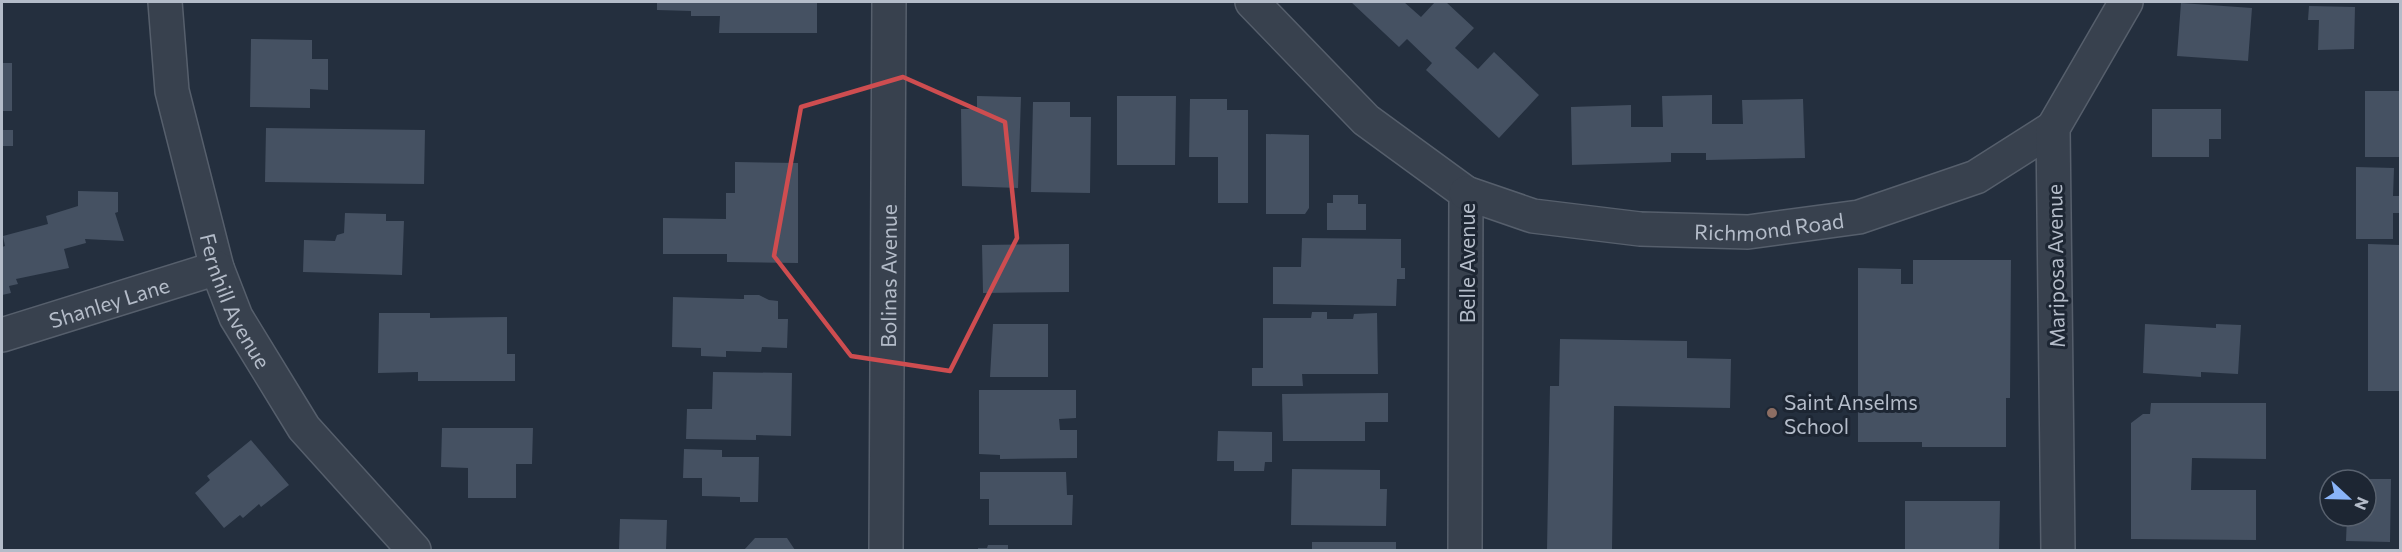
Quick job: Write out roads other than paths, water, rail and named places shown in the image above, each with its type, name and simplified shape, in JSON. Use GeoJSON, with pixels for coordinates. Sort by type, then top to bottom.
{"type":"FeatureCollection","features":[{"type":"Feature","properties":{"kind":"street","name":"Fernhill Avenue"},"geometry":{"type":"LineString","coordinates":[[165,2],[172,91],[217,268],[236,317],[304,428],[414,550]]}},
{"type":"Feature","properties":{"kind":"street","name":"Bolinas Avenue"},"geometry":{"type":"LineString","coordinates":[[886,550],[889,2]]}},
{"type":"Feature","properties":{"kind":"street","name":"Belle Avenue"},"geometry":{"type":"LineString","coordinates":[[1252,2],[1366,120],[1466,193],[1465,550]]}},
{"type":"Feature","properties":{"kind":"street"},"geometry":{"type":"LineString","coordinates":[[2054,128],[2126,2]]}},
{"type":"Feature","properties":{"kind":"street","name":"Richmond Road"},"geometry":{"type":"LineString","coordinates":[[1466,193],[1533,216],[1640,229],[1748,232],[1859,217],[1880,210],[1977,177],[2054,128]]}},
{"type":"Feature","properties":{"kind":"street","name":"Mariposa Avenue"},"geometry":{"type":"LineString","coordinates":[[2054,128],[2058,550]]}},
{"type":"Feature","properties":{"kind":"street","name":"Shanley Lane"},"geometry":{"type":"LineString","coordinates":[[2,335],[217,268]]}},
{"type":"Feature","properties":{"kind":"place","name":"Saint Anselms School"},"geometry":{"type":"Point","coordinates":[1772,413]}}]}
